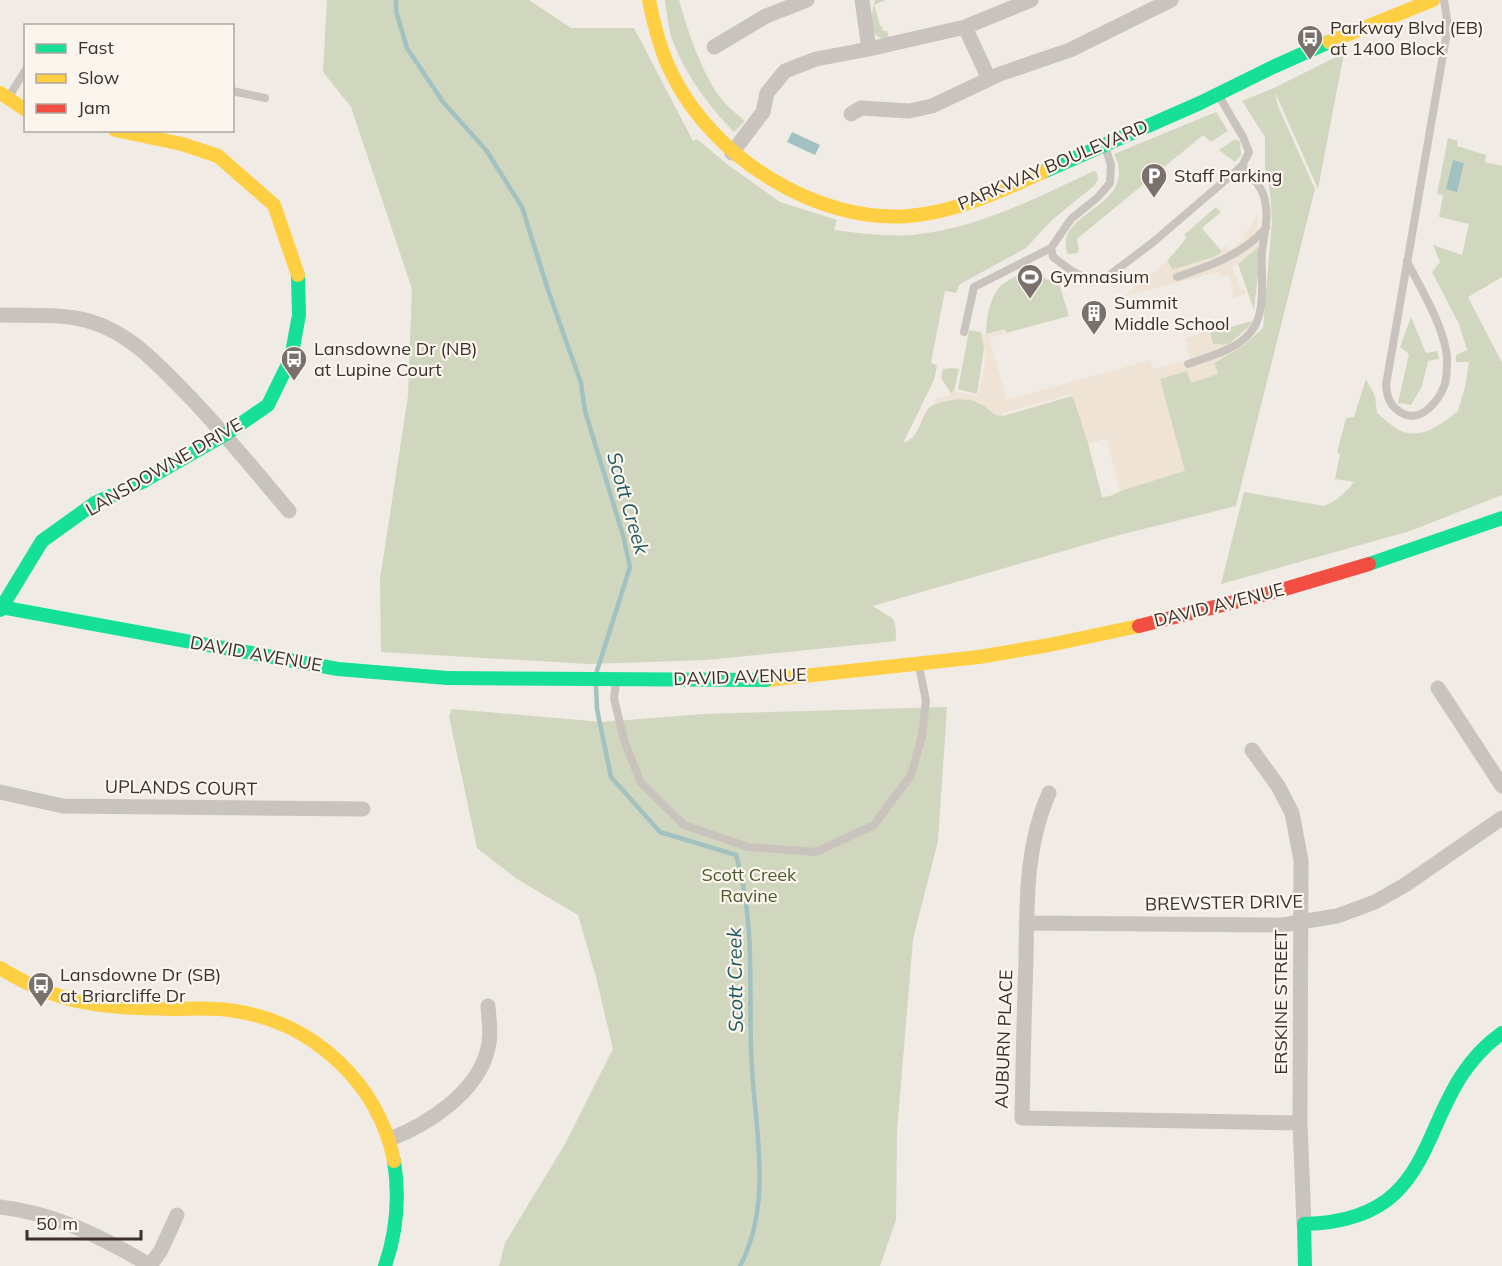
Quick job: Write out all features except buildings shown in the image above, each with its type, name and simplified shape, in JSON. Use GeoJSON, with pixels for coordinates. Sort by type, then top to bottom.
{"type":"FeatureCollection","features":[{"type":"Feature","properties":{"kind":"street","name":"PARKWAY BOULEVARD"},"geometry":{"type":"LineString","coordinates":[[649,0],[656,37],[677,85],[697,114],[732,153],[783,186],[816,200],[846,210],[907,216],[965,204],[1218,95],[1278,64],[1433,0]]}},
{"type":"Feature","properties":{"kind":"street"},"geometry":{"type":"LineString","coordinates":[[714,47],[766,16],[807,0]]}},
{"type":"Feature","properties":{"kind":"street"},"geometry":{"type":"LineString","coordinates":[[862,0],[869,49]]}},
{"type":"Feature","properties":{"kind":"street"},"geometry":{"type":"LineString","coordinates":[[732,153],[763,112],[767,93],[785,71],[816,59],[965,27],[1031,0]]}},
{"type":"Feature","properties":{"kind":"street"},"geometry":{"type":"LineString","coordinates":[[851,114],[861,108],[909,111],[932,106],[989,79],[1070,50],[1171,0]]}},
{"type":"Feature","properties":{"kind":"street"},"geometry":{"type":"LineString","coordinates":[[965,27],[989,79]]}},
{"type":"Feature","properties":{"kind":"street"},"geometry":{"type":"LineString","coordinates":[[4,96],[24,109]]}},
{"type":"Feature","properties":{"kind":"street","name":"LANSDOWNE DRIVE"},"geometry":{"type":"LineString","coordinates":[[1,608],[42,541],[95,503],[144,481],[226,434],[268,405],[291,358],[299,315],[298,272],[274,206],[218,156],[182,144],[125,132]]}},
{"type":"Feature","properties":{"kind":"street"},"geometry":{"type":"LineString","coordinates":[[0,315],[63,316],[92,322],[123,337],[151,356],[226,434],[289,512]]}},
{"type":"Feature","properties":{"kind":"street","name":"DAVID AVENUE"},"geometry":{"type":"LineString","coordinates":[[1,608],[338,669],[447,678],[766,680],[919,664],[1048,645],[1263,597],[1502,518]]}},
{"type":"Feature","properties":{"kind":"street"},"geometry":{"type":"LineString","coordinates":[[1438,688],[1502,786]]}},
{"type":"Feature","properties":{"kind":"street","name":"ERSKINE STREET"},"geometry":{"type":"LineString","coordinates":[[1252,750],[1278,786],[1292,813],[1301,860],[1300,1123],[1305,1266]]}},
{"type":"Feature","properties":{"kind":"street","name":"UPLANDS COURT"},"geometry":{"type":"LineString","coordinates":[[0,792],[63,806],[363,809]]}},
{"type":"Feature","properties":{"kind":"street","name":"AUBURN PLACE"},"geometry":{"type":"LineString","coordinates":[[1049,793],[1038,817],[1030,862],[1026,924],[1022,1118],[1300,1123]]}},
{"type":"Feature","properties":{"kind":"street","name":"BREWSTER DRIVE"},"geometry":{"type":"LineString","coordinates":[[1026,924],[1282,925],[1337,916],[1375,902],[1405,885],[1502,818]]}},
{"type":"Feature","properties":{"kind":"street"},"geometry":{"type":"LineString","coordinates":[[0,968],[48,995],[83,1004],[120,1008],[237,1011],[279,1023],[302,1033],[324,1047],[345,1065],[379,1114],[390,1139],[398,1210],[396,1230],[385,1266]]}},
{"type":"Feature","properties":{"kind":"street"},"geometry":{"type":"LineString","coordinates":[[390,1139],[413,1130],[440,1113],[476,1076],[488,1051],[488,1006]]}},
{"type":"Feature","properties":{"kind":"street"},"geometry":{"type":"LineString","coordinates":[[1304,1224],[1336,1223],[1357,1218],[1388,1202],[1419,1164],[1444,1104],[1464,1069],[1478,1053],[1502,1033]]}},
{"type":"Feature","properties":{"kind":"street"},"geometry":{"type":"LineString","coordinates":[[0,1207],[38,1213],[64,1221],[150,1266],[161,1250],[177,1215]]}},
{"type":"Feature","properties":{"kind":"lane"},"geometry":{"type":"LineString","coordinates":[[1407,261],[1437,321],[1447,356],[1445,383],[1432,406],[1418,415],[1405,415],[1393,407],[1387,397],[1386,385],[1407,261],[1448,26],[1444,0]]}},
{"type":"Feature","properties":{"kind":"lane"},"geometry":{"type":"LineString","coordinates":[[4,96],[24,71]]}},
{"type":"Feature","properties":{"kind":"lane"},"geometry":{"type":"LineString","coordinates":[[234,91],[265,98]]}},
{"type":"Feature","properties":{"kind":"lane"},"geometry":{"type":"LineString","coordinates":[[1051,248],[1053,257],[1089,280],[1107,277],[1152,243],[1242,166],[1249,152],[1243,137],[1218,95]]}},
{"type":"Feature","properties":{"kind":"lane"},"geometry":{"type":"LineString","coordinates":[[964,332],[974,287],[1051,248],[1071,219],[1098,197],[1110,183],[1111,165],[1104,145]]}},
{"type":"Feature","properties":{"kind":"lane"},"geometry":{"type":"LineString","coordinates":[[1188,363],[1239,343],[1250,333],[1257,322],[1267,227],[1265,199],[1258,184],[1242,166]]}},
{"type":"Feature","properties":{"kind":"lane"},"geometry":{"type":"LineString","coordinates":[[1177,277],[1226,259],[1260,236],[1267,227]]}},
{"type":"Feature","properties":{"kind":"lane"},"geometry":{"type":"LineString","coordinates":[[617,674],[614,699],[625,743],[641,783],[684,825],[748,847],[816,852],[874,825],[911,775],[922,736],[926,701],[919,664]]}},
{"type":"Feature","properties":{"kind":"green space"},"geometry":{"type":"Polygon","coordinates":[[[327,0],[529,0],[571,28],[634,28],[693,141],[697,139],[728,165],[780,202],[837,220],[834,230],[892,235],[936,232],[1006,211],[1094,171],[1097,173],[1098,179],[1095,185],[1052,220],[1026,248],[960,284],[956,293],[945,291],[931,362],[937,366],[934,380],[903,443],[917,432],[926,411],[938,403],[966,399],[1003,416],[1072,396],[1074,399],[1214,363],[1244,345],[1263,328],[1272,221],[1270,192],[1265,169],[1265,137],[1242,101],[1274,88],[1344,53],[1318,189],[1275,92],[1278,106],[1315,189],[1236,506],[1119,535],[873,606],[894,621],[896,641],[706,660],[589,664],[381,652],[380,579],[408,396],[412,289],[351,107],[323,72],[327,0]],[[1111,437],[1088,443],[1102,497],[1125,489],[1111,437]]]}},
{"type":"Feature","properties":{"kind":"green space"},"geometry":{"type":"Polygon","coordinates":[[[665,0],[679,0],[691,39],[710,81],[731,110],[745,121],[734,132],[716,113],[684,66],[671,37],[665,0]]]}},
{"type":"Feature","properties":{"kind":"green space"},"geometry":{"type":"Polygon","coordinates":[[[875,0],[886,0],[874,5],[880,26],[883,31],[887,31],[889,37],[882,38],[874,32],[872,12],[875,0]]]}},
{"type":"Feature","properties":{"kind":"green space"},"geometry":{"type":"Polygon","coordinates":[[[1216,112],[1228,131],[1211,142],[1203,135],[1077,239],[1079,250],[1077,253],[1068,254],[1066,240],[1071,228],[1107,198],[1116,186],[1119,172],[1114,154],[1216,112]]]}},
{"type":"Feature","properties":{"kind":"green space"},"geometry":{"type":"Polygon","coordinates":[[[1448,138],[1458,141],[1457,146],[1486,155],[1485,162],[1502,166],[1502,277],[1468,297],[1502,363],[1502,495],[1410,531],[1221,584],[1244,492],[1324,506],[1333,502],[1354,482],[1335,479],[1340,454],[1337,453],[1346,418],[1354,417],[1366,379],[1375,396],[1377,413],[1396,428],[1407,433],[1415,434],[1431,430],[1458,411],[1469,362],[1456,362],[1456,355],[1467,350],[1459,324],[1432,272],[1440,262],[1433,245],[1462,255],[1469,224],[1439,217],[1443,195],[1437,194],[1448,138]]]}},
{"type":"Feature","properties":{"kind":"green space"},"geometry":{"type":"Polygon","coordinates":[[[1235,139],[1240,142],[1241,155],[1235,162],[1219,150],[1235,139]]]}},
{"type":"Feature","properties":{"kind":"green space"},"geometry":{"type":"Polygon","coordinates":[[[1216,207],[1221,212],[1202,228],[1222,252],[1214,257],[1172,270],[1167,261],[1185,240],[1184,235],[1216,207]]]}},
{"type":"Feature","properties":{"kind":"green space"},"geometry":{"type":"Polygon","coordinates":[[[1258,247],[1259,266],[1254,310],[1238,264],[1258,247]]]}},
{"type":"Feature","properties":{"kind":"green space","name":"Gymnasium"},"geometry":{"type":"Polygon","coordinates":[[[1033,268],[1043,274],[1046,280],[1057,277],[1069,316],[1006,333],[1005,330],[986,334],[990,307],[999,288],[1033,268]]]}},
{"type":"Feature","properties":{"kind":"green space"},"geometry":{"type":"Polygon","coordinates":[[[1411,317],[1426,353],[1437,351],[1439,359],[1428,361],[1422,386],[1411,405],[1398,403],[1409,354],[1400,347],[1411,317]]]}},
{"type":"Feature","properties":{"kind":"green space"},"geometry":{"type":"Polygon","coordinates":[[[1252,321],[1250,326],[1228,345],[1213,344],[1210,333],[1252,321]]]}},
{"type":"Feature","properties":{"kind":"green space"},"geometry":{"type":"Polygon","coordinates":[[[969,330],[981,332],[984,348],[977,394],[958,389],[969,330]]]}},
{"type":"Feature","properties":{"kind":"green space"},"geometry":{"type":"Polygon","coordinates":[[[943,369],[959,369],[953,396],[941,378],[943,369]]]}},
{"type":"Feature","properties":{"kind":"green space","name":"Scott Creek Ravine"},"geometry":{"type":"Polygon","coordinates":[[[947,707],[938,841],[913,939],[897,1131],[896,1220],[880,1266],[499,1266],[505,1243],[565,1144],[613,1049],[578,915],[517,879],[477,848],[449,716],[452,709],[602,722],[704,714],[947,707]]]}},
{"type":"Feature","properties":{"kind":"shaded area"},"geometry":{"type":"Polygon","coordinates":[[[1257,215],[1258,247],[1238,264],[1232,266],[1241,291],[1245,290],[1245,294],[1232,298],[1231,295],[1234,293],[1229,275],[1220,277],[1219,272],[1124,296],[1167,261],[1173,270],[1214,257],[1226,246],[1230,250],[1246,237],[1243,234],[1249,229],[1257,215]]]}},
{"type":"Feature","properties":{"kind":"shaded area"},"geometry":{"type":"Polygon","coordinates":[[[1005,329],[1006,333],[989,338],[1007,400],[1150,360],[1153,369],[1190,359],[1185,338],[1209,331],[1213,344],[1230,343],[1235,351],[1214,362],[1218,374],[1191,383],[1187,371],[1160,379],[1185,471],[1120,491],[1106,438],[1088,443],[1072,394],[1003,413],[1003,416],[995,415],[983,405],[971,400],[958,399],[940,402],[933,406],[935,399],[950,395],[953,391],[978,396],[986,359],[982,335],[1005,329]]]}},
{"type":"Feature","properties":{"kind":"water"},"geometry":{"type":"Polygon","coordinates":[[[792,132],[820,145],[815,155],[787,142],[792,132]]]}},
{"type":"Feature","properties":{"kind":"water"},"geometry":{"type":"Polygon","coordinates":[[[1453,160],[1464,163],[1457,192],[1446,189],[1453,160]]]}},
{"type":"Feature","properties":{"kind":"waterway","name":"Scott Creek"},"geometry":{"type":"LineString","coordinates":[[396,0],[396,11],[407,48],[443,102],[486,150],[522,207],[581,383],[585,411],[623,535],[630,567],[596,674]]}},
{"type":"Feature","properties":{"kind":"waterway","name":"Scott Creek"},"geometry":{"type":"LineString","coordinates":[[596,685],[597,709],[611,777],[660,832],[736,855],[742,879],[749,928],[751,1050],[758,1133],[759,1188],[757,1215],[751,1241],[740,1266]]}},
{"type":"Feature","properties":{"kind":"traffic: fast"},"geometry":{"type":"LineString","coordinates":[[1043,172],[1200,103],[1329,42]]}},
{"type":"Feature","properties":{"kind":"traffic: fast"},"geometry":{"type":"LineString","coordinates":[[0,610],[42,541],[95,503],[144,481],[226,434],[268,405],[291,358],[299,315],[298,275]]}},
{"type":"Feature","properties":{"kind":"traffic: fast"},"geometry":{"type":"LineString","coordinates":[[1369,564],[1502,518]]}},
{"type":"Feature","properties":{"kind":"traffic: fast"},"geometry":{"type":"LineString","coordinates":[[0,607],[338,669],[447,678]]}},
{"type":"Feature","properties":{"kind":"traffic: fast"},"geometry":{"type":"LineString","coordinates":[[447,678],[766,680]]}},
{"type":"Feature","properties":{"kind":"traffic: fast"},"geometry":{"type":"LineString","coordinates":[[1305,1266],[1304,1224],[1351,1218],[1384,1202],[1407,1179],[1424,1152],[1453,1090],[1473,1060],[1502,1033]]}},
{"type":"Feature","properties":{"kind":"traffic: fast"},"geometry":{"type":"LineString","coordinates":[[385,1266],[396,1214],[397,1188],[394,1161]]}},
{"type":"Feature","properties":{"kind":"traffic: slow"},"geometry":{"type":"LineString","coordinates":[[649,0],[664,56],[690,104],[713,132],[740,157],[771,179],[804,196],[838,208],[874,215],[909,216],[961,205],[1043,172]]}},
{"type":"Feature","properties":{"kind":"traffic: slow"},"geometry":{"type":"LineString","coordinates":[[1329,42],[1433,0]]}},
{"type":"Feature","properties":{"kind":"traffic: slow"},"geometry":{"type":"LineString","coordinates":[[0,93],[24,109]]}},
{"type":"Feature","properties":{"kind":"traffic: slow"},"geometry":{"type":"LineString","coordinates":[[125,132],[182,144],[218,156],[274,205],[298,275]]}},
{"type":"Feature","properties":{"kind":"traffic: slow"},"geometry":{"type":"LineString","coordinates":[[766,680],[979,657],[1139,626]]}},
{"type":"Feature","properties":{"kind":"traffic: slow"},"geometry":{"type":"LineString","coordinates":[[0,968],[42,990],[82,1002],[124,1007],[227,1010],[264,1017],[291,1028],[316,1043],[338,1061],[358,1083],[374,1107],[386,1133],[394,1161]]}},
{"type":"Feature","properties":{"kind":"traffic: jam"},"geometry":{"type":"LineString","coordinates":[[1139,626],[1278,591],[1369,564]]}},
{"type":"Feature","properties":{"kind":"place","name":"Parkway Blvd (EB) at 1400 Block"},"geometry":{"type":"Point","coordinates":[1310,61]}},
{"type":"Feature","properties":{"kind":"place","name":"Staff Parking"},"geometry":{"type":"Point","coordinates":[1154,199]}},
{"type":"Feature","properties":{"kind":"place","name":"Gymnasium"},"geometry":{"type":"Point","coordinates":[1030,300]}},
{"type":"Feature","properties":{"kind":"place","name":"Summit Middle School"},"geometry":{"type":"Point","coordinates":[1094,336]}},
{"type":"Feature","properties":{"kind":"place","name":"Lansdowne Dr (NB) at Lupine Court"},"geometry":{"type":"Point","coordinates":[294,382]}},
{"type":"Feature","properties":{"kind":"place","name":"Lansdowne Dr (SB) at Briarcliffe Dr"},"geometry":{"type":"Point","coordinates":[41,1008]}}]}
